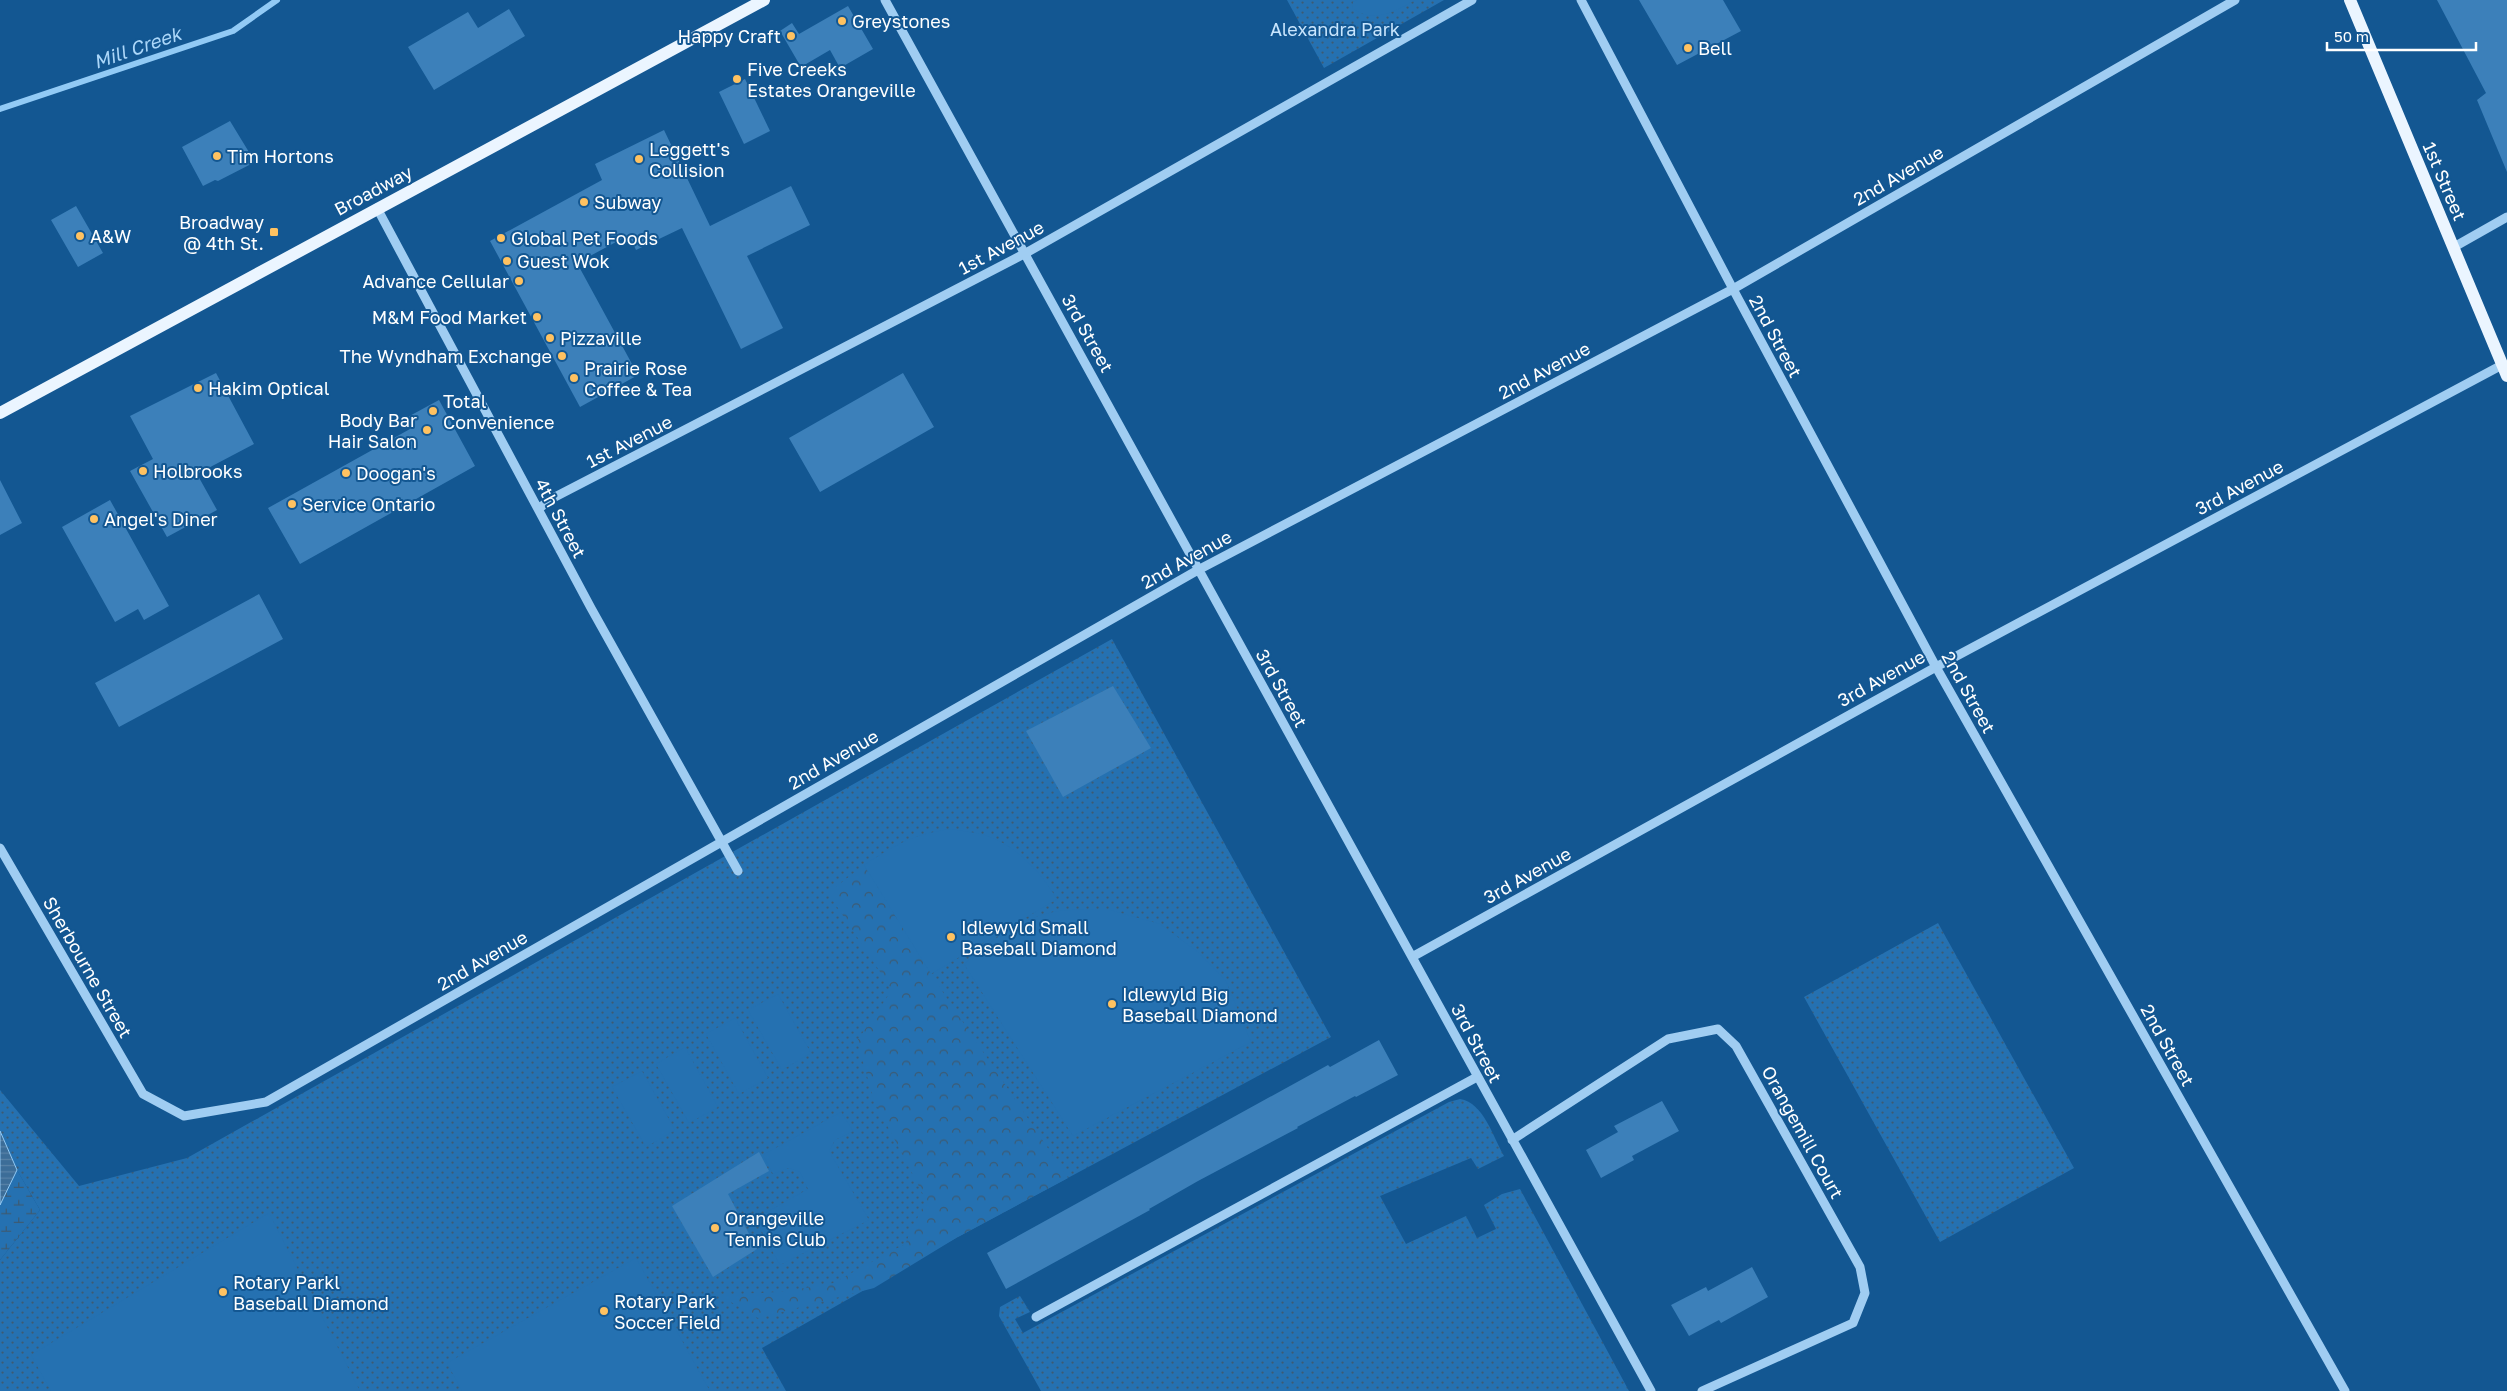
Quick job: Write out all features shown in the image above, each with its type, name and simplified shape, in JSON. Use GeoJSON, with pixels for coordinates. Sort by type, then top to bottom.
{"type":"FeatureCollection","features":[{"type":"Feature","properties":{"kind":"main road","name":"Broadway"},"geometry":{"type":"LineString","coordinates":[[0,412],[764,0]]}},
{"type":"Feature","properties":{"kind":"main road","name":"1st Street"},"geometry":{"type":"LineString","coordinates":[[2350,0],[2505,371]]}},
{"type":"Feature","properties":{"kind":"street","name":"3rd Street"},"geometry":{"type":"LineString","coordinates":[[885,0],[1651,1391]]}},
{"type":"Feature","properties":{"kind":"street","name":"1st Avenue"},"geometry":{"type":"LineString","coordinates":[[538,509],[553,498],[1026,253],[1472,0]]}},
{"type":"Feature","properties":{"kind":"street","name":"2nd Street"},"geometry":{"type":"LineString","coordinates":[[1581,0],[1733,290],[1936,667],[2345,1391]]}},
{"type":"Feature","properties":{"kind":"street","name":"2nd Avenue"},"geometry":{"type":"LineString","coordinates":[[151,1098],[184,1116],[266,1102],[1198,570],[1733,290],[2235,0]]}},
{"type":"Feature","properties":{"kind":"street","name":"4th Street"},"geometry":{"type":"LineString","coordinates":[[377,208],[538,509],[720,842],[738,871]]}},
{"type":"Feature","properties":{"kind":"street"},"geometry":{"type":"LineString","coordinates":[[2454,247],[2507,218]]}},
{"type":"Feature","properties":{"kind":"street","name":"3rd Avenue"},"geometry":{"type":"LineString","coordinates":[[1412,957],[1936,667],[2505,371]]}},
{"type":"Feature","properties":{"kind":"street","name":"Sherbourne Street"},"geometry":{"type":"LineString","coordinates":[[0,848],[144,1094],[151,1098]]}},
{"type":"Feature","properties":{"kind":"street","name":"Orangemill Court"},"geometry":{"type":"LineString","coordinates":[[1512,1140],[1668,1039],[1718,1028],[1736,1046],[1860,1267],[1865,1293],[1853,1323],[1702,1391]]}},
{"type":"Feature","properties":{"kind":"street"},"geometry":{"type":"LineString","coordinates":[[1036,1317],[1477,1077]]}},
{"type":"Feature","properties":{"kind":"green space","name":"Alexandra Park"},"geometry":{"type":"Polygon","coordinates":[[[1287,0],[1444,0],[1324,68],[1287,0]]]}},
{"type":"Feature","properties":{"kind":"green space"},"geometry":{"type":"Polygon","coordinates":[[[1357,0],[1415,0],[1392,12],[1376,16],[1360,13],[1352,8],[1353,2],[1357,0]]]}},
{"type":"Feature","properties":{"kind":"green space"},"geometry":{"type":"Polygon","coordinates":[[[1112,639],[1331,1037],[956,1238],[762,1348],[786,1391],[0,1391],[0,1260],[40,1210],[17,1170],[0,1131],[0,1090],[79,1186],[187,1158],[1112,639]]]}},
{"type":"Feature","properties":{"kind":"green space","name":"Idlewyld Small Baseball Diamond"},"geometry":{"type":"Polygon","coordinates":[[[950,829],[985,835],[1007,846],[1035,869],[1057,899],[931,974],[864,865],[914,837],[950,829]]]}},
{"type":"Feature","properties":{"kind":"green space"},"geometry":{"type":"Polygon","coordinates":[[[864,865],[944,994],[1068,1178],[956,1238],[874,1288],[758,1318],[719,1295],[778,1292],[831,1284],[905,1244],[926,1200],[874,1100],[857,1041],[892,990],[828,893],[864,865]]]}},
{"type":"Feature","properties":{"kind":"green space","name":"Idlewyld Big Baseball Diamond"},"geometry":{"type":"Polygon","coordinates":[[[1110,910],[1160,924],[1198,952],[1226,981],[1251,1042],[1073,1136],[964,964],[996,938],[1032,918],[1059,911],[1110,910]]]}},
{"type":"Feature","properties":{"kind":"green space"},"geometry":{"type":"Polygon","coordinates":[[[1938,923],[2074,1168],[1940,1242],[1804,997],[1938,923]]]}},
{"type":"Feature","properties":{"kind":"green space"},"geometry":{"type":"Polygon","coordinates":[[[778,994],[811,1053],[782,1070],[748,1010],[778,994]]]}},
{"type":"Feature","properties":{"kind":"green space"},"geometry":{"type":"Polygon","coordinates":[[[735,1018],[768,1078],[739,1094],[706,1034],[735,1018]]]}},
{"type":"Feature","properties":{"kind":"green space"},"geometry":{"type":"Polygon","coordinates":[[[685,1047],[718,1107],[689,1123],[656,1064],[685,1047]]]}},
{"type":"Feature","properties":{"kind":"green space"},"geometry":{"type":"Polygon","coordinates":[[[642,1071],[675,1130],[646,1147],[612,1087],[642,1071]]]}},
{"type":"Feature","properties":{"kind":"green space"},"geometry":{"type":"Polygon","coordinates":[[[1460,1099],[1468,1102],[1482,1114],[1504,1156],[1478,1169],[1471,1158],[1380,1196],[1406,1244],[1466,1216],[1477,1238],[1496,1229],[1484,1205],[1502,1194],[1520,1189],[1629,1391],[1041,1391],[999,1316],[1000,1307],[1020,1296],[1030,1312],[1015,1319],[1023,1333],[1449,1102],[1460,1099]]]}},
{"type":"Feature","properties":{"kind":"green space"},"geometry":{"type":"Polygon","coordinates":[[[841,1112],[853,1131],[835,1140],[829,1151],[869,1220],[780,1265],[755,1219],[808,1189],[800,1172],[789,1168],[773,1174],[763,1155],[841,1112]]]}},
{"type":"Feature","properties":{"kind":"green space"},"geometry":{"type":"Polygon","coordinates":[[[17,1170],[40,1210],[0,1260],[0,1205],[17,1170]]]}},
{"type":"Feature","properties":{"kind":"green space","name":"Rotary Parkl Baseball Diamond"},"geometry":{"type":"Polygon","coordinates":[[[269,1213],[360,1391],[51,1391],[31,1355],[269,1213]]]}},
{"type":"Feature","properties":{"kind":"green space","name":"Rotary Park Soccer Field"},"geometry":{"type":"Polygon","coordinates":[[[636,1258],[710,1391],[462,1391],[447,1363],[636,1258]]]}},
{"type":"Feature","properties":{"kind":"shaded area"},"geometry":{"type":"Polygon","coordinates":[[[0,1131],[17,1170],[0,1205],[0,1131]]]}},
{"type":"Feature","properties":{"kind":"building","name":"Bell"},"geometry":{"type":"Polygon","coordinates":[[[1639,0],[1723,0],[1741,31],[1677,65],[1639,0]]]}},
{"type":"Feature","properties":{"kind":"building"},"geometry":{"type":"Polygon","coordinates":[[[2437,0],[2507,0],[2507,172],[2477,100],[2486,93],[2437,0]]]}},
{"type":"Feature","properties":{"kind":"building"},"geometry":{"type":"Polygon","coordinates":[[[848,6],[873,49],[840,68],[830,50],[801,67],[780,31],[792,23],[799,34],[848,6]]]}},
{"type":"Feature","properties":{"kind":"building"},"geometry":{"type":"Polygon","coordinates":[[[509,9],[525,36],[434,90],[408,47],[468,12],[478,28],[509,9]]]}},
{"type":"Feature","properties":{"kind":"building"},"geometry":{"type":"Polygon","coordinates":[[[745,79],[770,131],[744,144],[719,92],[745,79]]]}},
{"type":"Feature","properties":{"kind":"building"},"geometry":{"type":"Polygon","coordinates":[[[230,121],[255,162],[218,181],[215,180],[203,186],[182,147],[230,121]]]}},
{"type":"Feature","properties":{"kind":"building"},"geometry":{"type":"Polygon","coordinates":[[[664,130],[710,226],[791,186],[810,225],[747,256],[783,328],[741,349],[682,228],[636,250],[629,235],[577,263],[638,375],[580,407],[490,241],[602,180],[595,164],[664,130]]]}},
{"type":"Feature","properties":{"kind":"building"},"geometry":{"type":"Polygon","coordinates":[[[76,206],[103,253],[78,267],[51,220],[76,206]]]}},
{"type":"Feature","properties":{"kind":"building"},"geometry":{"type":"Polygon","coordinates":[[[216,373],[254,444],[197,474],[217,510],[167,537],[130,471],[153,459],[130,416],[216,373]]]}},
{"type":"Feature","properties":{"kind":"building"},"geometry":{"type":"Polygon","coordinates":[[[903,373],[934,427],[820,492],[789,438],[903,373]]]}},
{"type":"Feature","properties":{"kind":"building"},"geometry":{"type":"Polygon","coordinates":[[[439,400],[475,466],[300,564],[268,508],[410,429],[404,419],[439,400]]]}},
{"type":"Feature","properties":{"kind":"building"},"geometry":{"type":"Polygon","coordinates":[[[0,480],[22,523],[0,535],[0,480]]]}},
{"type":"Feature","properties":{"kind":"building"},"geometry":{"type":"Polygon","coordinates":[[[110,500],[169,606],[144,620],[138,609],[115,622],[62,527],[110,500]]]}},
{"type":"Feature","properties":{"kind":"building"},"geometry":{"type":"Polygon","coordinates":[[[259,594],[283,639],[119,727],[95,683],[259,594]]]}},
{"type":"Feature","properties":{"kind":"building"},"geometry":{"type":"Polygon","coordinates":[[[1113,686],[1151,748],[1063,797],[1026,731],[1113,686]]]}},
{"type":"Feature","properties":{"kind":"building"},"geometry":{"type":"Polygon","coordinates":[[[1379,1040],[1398,1075],[1355,1096],[1198,1181],[1150,1210],[1006,1289],[987,1253],[1328,1065],[1330,1067],[1379,1040]]]}},
{"type":"Feature","properties":{"kind":"building"},"geometry":{"type":"Polygon","coordinates":[[[1662,1101],[1679,1131],[1632,1156],[1634,1160],[1601,1178],[1586,1150],[1618,1132],[1614,1126],[1662,1101]]]}},
{"type":"Feature","properties":{"kind":"building","name":"Orangeville Tennis Club"},"geometry":{"type":"Polygon","coordinates":[[[759,1152],[769,1171],[728,1194],[757,1249],[713,1277],[672,1206],[759,1152]]]}},
{"type":"Feature","properties":{"kind":"building"},"geometry":{"type":"Polygon","coordinates":[[[1752,1267],[1768,1297],[1721,1323],[1719,1320],[1689,1336],[1671,1305],[1706,1287],[1708,1291],[1752,1267]]]}},
{"type":"Feature","properties":{"kind":"waterway","name":"Mill Creek"},"geometry":{"type":"LineString","coordinates":[[0,109],[233,31],[277,0]]}},
{"type":"Feature","properties":{"kind":"place","name":"Greystones"},"geometry":{"type":"Point","coordinates":[842,21]}},
{"type":"Feature","properties":{"kind":"place","name":"Happy Craft"},"geometry":{"type":"Point","coordinates":[791,36]}},
{"type":"Feature","properties":{"kind":"place","name":"Bell"},"geometry":{"type":"Point","coordinates":[1688,48]}},
{"type":"Feature","properties":{"kind":"place","name":"Five Creeks Estates Orangeville"},"geometry":{"type":"Point","coordinates":[737,79]}},
{"type":"Feature","properties":{"kind":"place","name":"Tim Hortons"},"geometry":{"type":"Point","coordinates":[217,156]}},
{"type":"Feature","properties":{"kind":"place","name":"Leggett's Collision"},"geometry":{"type":"Point","coordinates":[639,159]}},
{"type":"Feature","properties":{"kind":"place","name":"Subway"},"geometry":{"type":"Point","coordinates":[584,202]}},
{"type":"Feature","properties":{"kind":"place","name":"Broadway @ 4th St."},"geometry":{"type":"Point","coordinates":[274,232]}},
{"type":"Feature","properties":{"kind":"place","name":"A&W"},"geometry":{"type":"Point","coordinates":[80,236]}},
{"type":"Feature","properties":{"kind":"place","name":"Global Pet Foods"},"geometry":{"type":"Point","coordinates":[501,238]}},
{"type":"Feature","properties":{"kind":"place","name":"Guest Wok"},"geometry":{"type":"Point","coordinates":[507,261]}},
{"type":"Feature","properties":{"kind":"place","name":"Advance Cellular"},"geometry":{"type":"Point","coordinates":[519,281]}},
{"type":"Feature","properties":{"kind":"place","name":"M&M Food Market"},"geometry":{"type":"Point","coordinates":[537,317]}},
{"type":"Feature","properties":{"kind":"place","name":"Pizzaville"},"geometry":{"type":"Point","coordinates":[550,338]}},
{"type":"Feature","properties":{"kind":"place","name":"The Wyndham Exchange"},"geometry":{"type":"Point","coordinates":[562,356]}},
{"type":"Feature","properties":{"kind":"place","name":"Prairie Rose Coffee & Tea"},"geometry":{"type":"Point","coordinates":[574,378]}},
{"type":"Feature","properties":{"kind":"place","name":"Hakim Optical"},"geometry":{"type":"Point","coordinates":[198,388]}},
{"type":"Feature","properties":{"kind":"place","name":"Total Convenience"},"geometry":{"type":"Point","coordinates":[433,411]}},
{"type":"Feature","properties":{"kind":"place","name":"Body Bar Hair Salon"},"geometry":{"type":"Point","coordinates":[427,430]}},
{"type":"Feature","properties":{"kind":"place","name":"Holbrooks"},"geometry":{"type":"Point","coordinates":[143,471]}},
{"type":"Feature","properties":{"kind":"place","name":"Doogan's"},"geometry":{"type":"Point","coordinates":[346,473]}},
{"type":"Feature","properties":{"kind":"place","name":"Service Ontario"},"geometry":{"type":"Point","coordinates":[292,504]}},
{"type":"Feature","properties":{"kind":"place","name":"Angel's Diner"},"geometry":{"type":"Point","coordinates":[94,519]}},
{"type":"Feature","properties":{"kind":"place","name":"Idlewyld Small Baseball Diamond"},"geometry":{"type":"Point","coordinates":[951,937]}},
{"type":"Feature","properties":{"kind":"place","name":"Idlewyld Big Baseball Diamond"},"geometry":{"type":"Point","coordinates":[1112,1004]}},
{"type":"Feature","properties":{"kind":"place","name":"Orangeville Tennis Club"},"geometry":{"type":"Point","coordinates":[715,1228]}},
{"type":"Feature","properties":{"kind":"place","name":"Rotary Parkl Baseball Diamond"},"geometry":{"type":"Point","coordinates":[223,1292]}},
{"type":"Feature","properties":{"kind":"place","name":"Rotary Park Soccer Field"},"geometry":{"type":"Point","coordinates":[604,1311]}}]}
